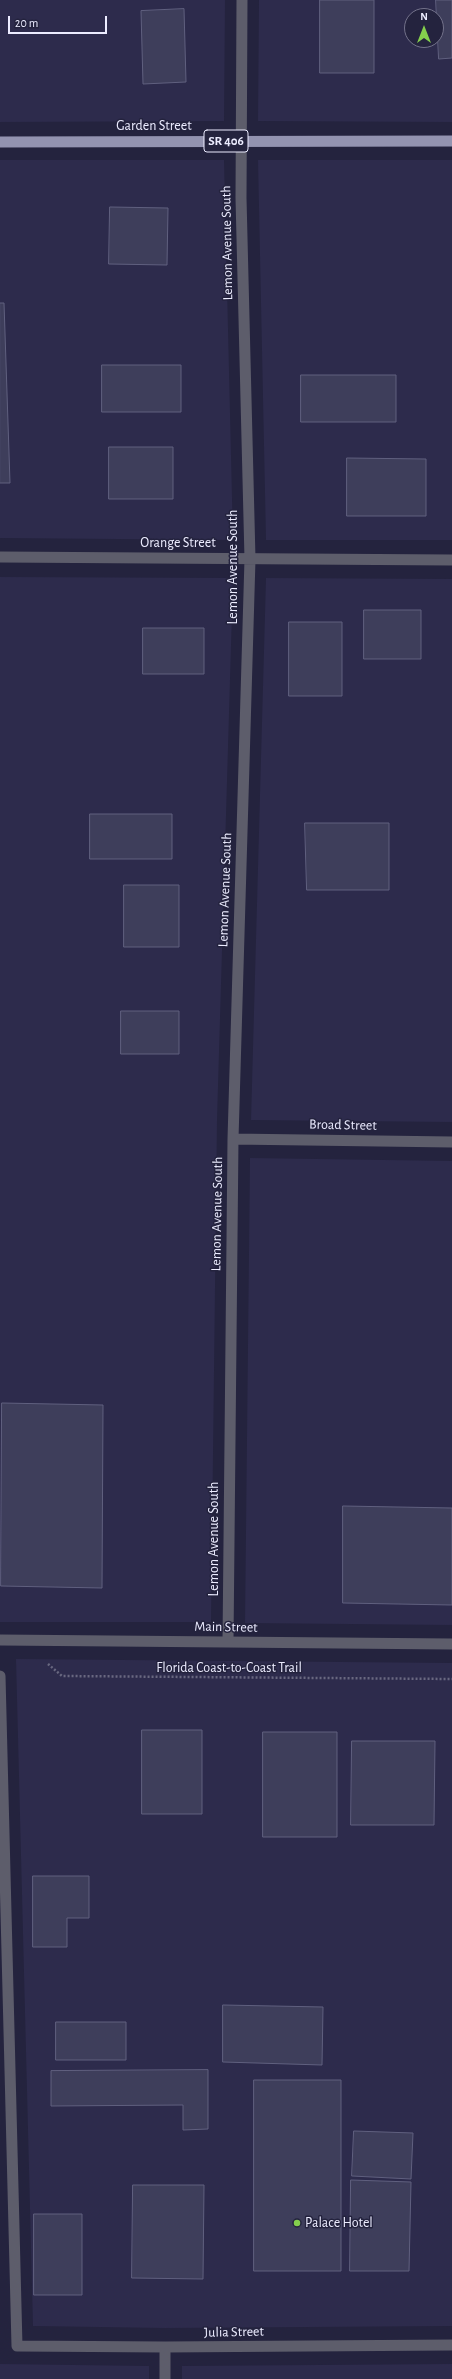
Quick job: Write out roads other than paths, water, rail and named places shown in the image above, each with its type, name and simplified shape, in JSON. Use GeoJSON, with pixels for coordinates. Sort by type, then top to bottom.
{"type":"FeatureCollection","features":[{"type":"Feature","properties":{"kind":"main road","name":"Garden Street"},"geometry":{"type":"LineString","coordinates":[[0,142],[241,140],[452,141]]}},
{"type":"Feature","properties":{"kind":"street","name":"Lemon Avenue South"},"geometry":{"type":"LineString","coordinates":[[228,1641],[233,1139],[250,559],[241,198],[242,0]]}},
{"type":"Feature","properties":{"kind":"street","name":"Orange Street"},"geometry":{"type":"LineString","coordinates":[[0,557],[452,560]]}},
{"type":"Feature","properties":{"kind":"street","name":"Broad Street"},"geometry":{"type":"LineString","coordinates":[[233,1139],[452,1142]]}},
{"type":"Feature","properties":{"kind":"street","name":"Main Street"},"geometry":{"type":"LineString","coordinates":[[0,1640],[452,1644]]}},
{"type":"Feature","properties":{"kind":"street","name":"Julia Street"},"geometry":{"type":"LineString","coordinates":[[0,1676],[17,2346],[166,2347],[452,2345]]}},
{"type":"Feature","properties":{"kind":"street"},"geometry":{"type":"LineString","coordinates":[[165,2379],[166,2347]]}},
{"type":"Feature","properties":{"kind":"place","name":"Palace Hotel"},"geometry":{"type":"Point","coordinates":[297,2223]}}]}
